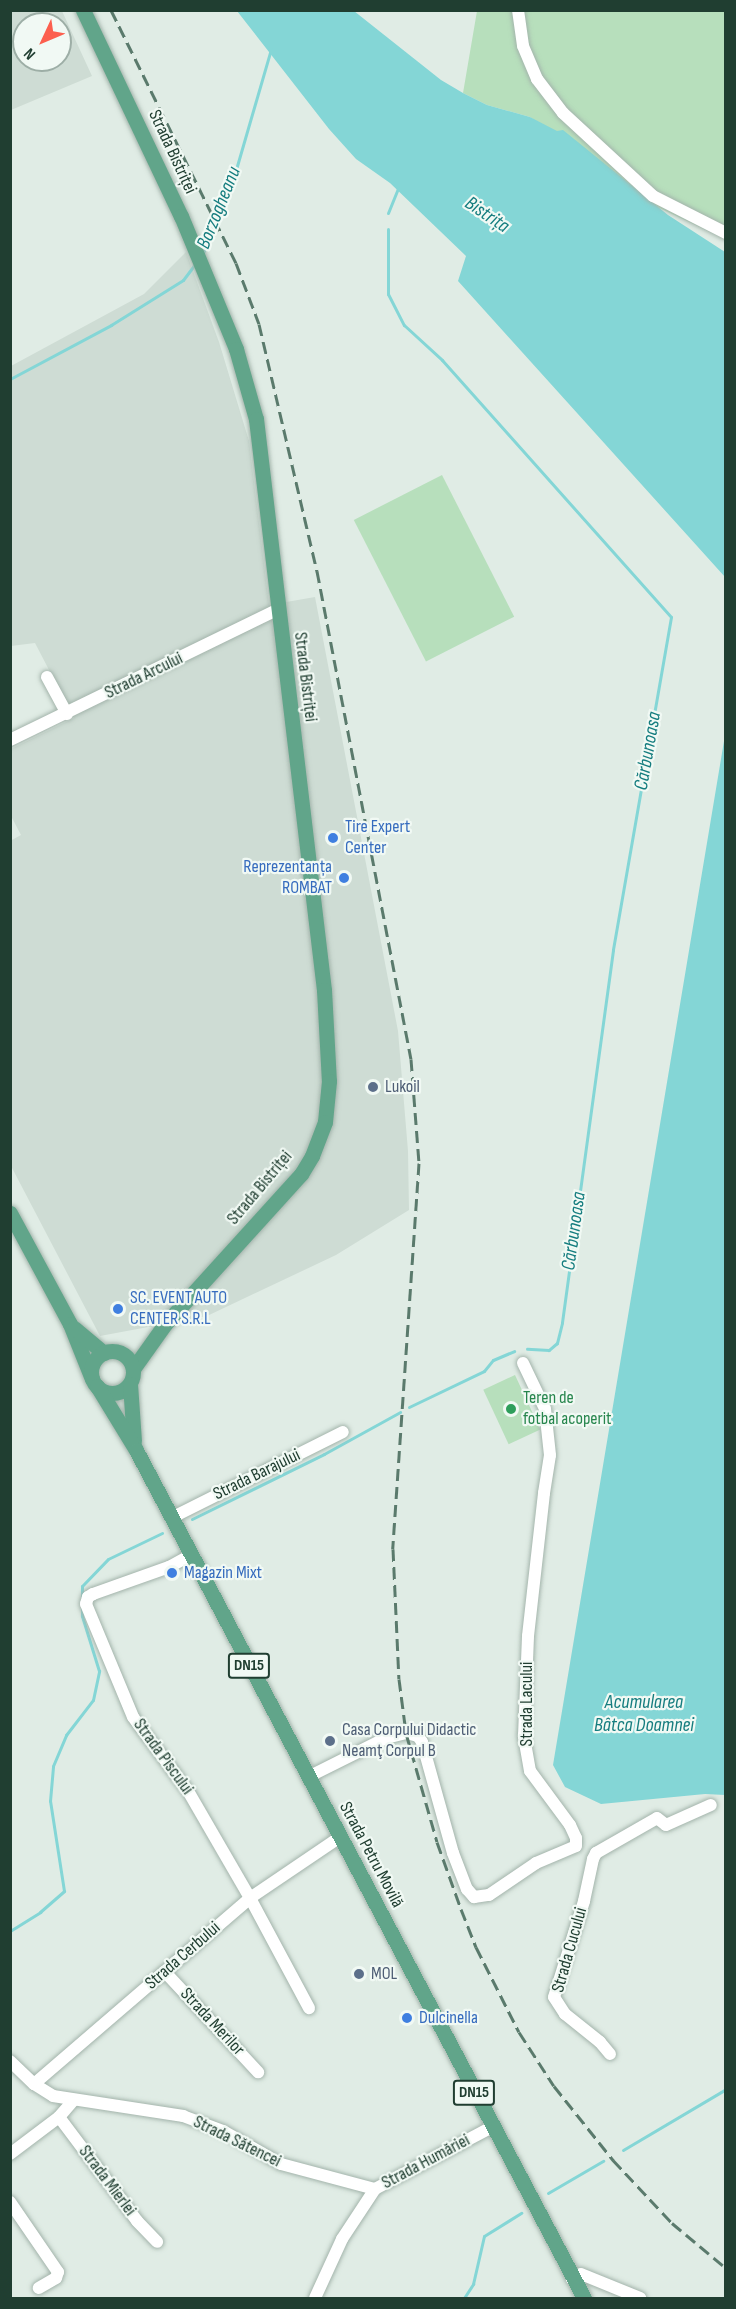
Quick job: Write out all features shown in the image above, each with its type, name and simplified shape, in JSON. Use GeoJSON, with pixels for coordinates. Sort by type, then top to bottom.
{"type":"FeatureCollection","features":[{"type":"Feature","properties":{"kind":"main road","name":"Strada Bistriței"},"geometry":{"type":"LineString","coordinates":[[83,10],[205,273],[236,349],[256,419],[324,990],[329,1081],[328,1108],[312,1156],[301,1174],[165,1324],[140,1344],[120,1353]]}},
{"type":"Feature","properties":{"kind":"main road","name":"Strada Petru Movilă"},"geometry":{"type":"LineString","coordinates":[[10,1213],[15,1233],[70,1324],[94,1382],[135,1449],[584,2298]]}},
{"type":"Feature","properties":{"kind":"main road","name":"Strada Petru Movilă"},"geometry":{"type":"LineString","coordinates":[[70,1324],[104,1353]]}},
{"type":"Feature","properties":{"kind":"main road","name":"Strada Bistriței"},"geometry":{"type":"LineString","coordinates":[[131,1377],[165,1324]]}},
{"type":"Feature","properties":{"kind":"main road"},"geometry":{"type":"LineString","coordinates":[[104,1353],[120,1353],[129,1359],[131,1377],[114,1393],[94,1382],[92,1366],[104,1353]]}},
{"type":"Feature","properties":{"kind":"main road","name":"Strada Petru Movilă"},"geometry":{"type":"LineString","coordinates":[[131,1377],[135,1449]]}},
{"type":"Feature","properties":{"kind":"street"},"geometry":{"type":"LineString","coordinates":[[518,10],[523,46],[537,79],[563,113],[653,196],[726,232]]}},
{"type":"Feature","properties":{"kind":"street","name":"Strada Arcului"},"geometry":{"type":"LineString","coordinates":[[10,740],[277,610]]}},
{"type":"Feature","properties":{"kind":"street"},"geometry":{"type":"LineString","coordinates":[[47,677],[67,714]]}},
{"type":"Feature","properties":{"kind":"street","name":"Strada Lacului"},"geometry":{"type":"LineString","coordinates":[[523,1363],[545,1409],[550,1455],[529,1625],[524,1736],[530,1771],[570,1825],[576,1838],[576,1846]]}},
{"type":"Feature","properties":{"kind":"street","name":"Strada Barajului"},"geometry":{"type":"LineString","coordinates":[[171,1518],[343,1432]]}},
{"type":"Feature","properties":{"kind":"street","name":"Strada Piscului"},"geometry":{"type":"LineString","coordinates":[[191,1555],[169,1567],[93,1594],[88,1597],[86,1604],[133,1717],[188,1791],[250,1898],[309,2008]]}},
{"type":"Feature","properties":{"kind":"street"},"geometry":{"type":"LineString","coordinates":[[308,1777],[386,1738],[406,1733],[418,1736],[422,1742],[453,1853],[467,1889],[474,1897],[489,1895],[536,1863],[576,1846],[593,1859],[596,1853],[657,1818],[666,1825],[711,1805]]}},
{"type":"Feature","properties":{"kind":"street","name":"Strada Cerbului"},"geometry":{"type":"LineString","coordinates":[[34,2084],[250,1898],[340,1837]]}},
{"type":"Feature","properties":{"kind":"street","name":"Strada Cucului"},"geometry":{"type":"LineString","coordinates":[[593,1859],[584,1901],[554,1997],[565,2014],[594,2036],[610,2054]]}},
{"type":"Feature","properties":{"kind":"street","name":"Strada Merilor"},"geometry":{"type":"LineString","coordinates":[[165,1972],[258,2072]]}},
{"type":"Feature","properties":{"kind":"street","name":"Strada Sătencei"},"geometry":{"type":"LineString","coordinates":[[10,2061],[34,2084],[52,2096],[73,2101],[137,2107],[183,2116],[223,2131],[281,2164],[375,2189]]}},
{"type":"Feature","properties":{"kind":"street"},"geometry":{"type":"LineString","coordinates":[[10,2154],[59,2117],[73,2101]]}},
{"type":"Feature","properties":{"kind":"street","name":"Strada Mierlei"},"geometry":{"type":"LineString","coordinates":[[59,2117],[137,2221],[157,2242]]}},
{"type":"Feature","properties":{"kind":"street","name":"Strada Humăriei"},"geometry":{"type":"LineString","coordinates":[[315,2298],[342,2239],[375,2189],[492,2127]]}},
{"type":"Feature","properties":{"kind":"street"},"geometry":{"type":"LineString","coordinates":[[10,2202],[58,2272],[56,2278],[39,2288]]}},
{"type":"Feature","properties":{"kind":"street"},"geometry":{"type":"LineString","coordinates":[[572,2279],[581,2274],[640,2298]]}},
{"type":"Feature","properties":{"kind":"shaded area"},"geometry":{"type":"Polygon","coordinates":[[[11,10],[62,12],[12,12],[12,72],[72,72],[72,33],[92,76],[11,110],[11,10]]]}},
{"type":"Feature","properties":{"kind":"shaded area"},"geometry":{"type":"Polygon","coordinates":[[[186,252],[219,342],[249,441],[269,605],[315,597],[398,1031],[408,1151],[409,1210],[336,1255],[207,1316],[100,1336],[11,1166],[10,841],[21,835],[11,816],[11,749],[74,718],[35,643],[11,646],[11,366],[144,294],[186,252]]]}},
{"type":"Feature","properties":{"kind":"green space"},"geometry":{"type":"Polygon","coordinates":[[[477,11],[725,11],[725,239],[651,204],[530,117],[487,105],[463,93],[477,11]]]}},
{"type":"Feature","properties":{"kind":"green space"},"geometry":{"type":"Polygon","coordinates":[[[442,475],[514,617],[426,662],[354,520],[442,475]]]}},
{"type":"Feature","properties":{"kind":"green space","name":"Teren de fotbal acoperit"},"geometry":{"type":"Polygon","coordinates":[[[515,1375],[540,1429],[509,1444],[483,1390],[515,1375]]]}},
{"type":"Feature","properties":{"kind":"water","name":"Bistrița"},"geometry":{"type":"Polygon","coordinates":[[[237,11],[354,11],[441,80],[463,93],[487,105],[530,117],[557,131],[563,130],[668,215],[725,252],[725,577],[458,281],[466,256],[390,183],[356,159],[329,129],[237,11]]]}},
{"type":"Feature","properties":{"kind":"water","name":"Acumularea Bâtca Doamnei"},"geometry":{"type":"Polygon","coordinates":[[[725,735],[725,1795],[705,1794],[601,1804],[565,1787],[553,1765],[725,735]]]}},
{"type":"Feature","properties":{"kind":"waterway","name":"Borzogheanu"},"geometry":{"type":"LineString","coordinates":[[203,253],[230,190],[271,49]]}},
{"type":"Feature","properties":{"kind":"waterway"},"geometry":{"type":"LineString","coordinates":[[388,213],[398,188]]}},
{"type":"Feature","properties":{"kind":"waterway","name":"Cărbunoasa"},"geometry":{"type":"LineString","coordinates":[[388,229],[388,294],[404,325],[442,360],[671,617],[613,950],[562,1323],[557,1343],[549,1350],[527,1349]]}},
{"type":"Feature","properties":{"kind":"waterway","name":"Borzogheanu"},"geometry":{"type":"LineString","coordinates":[[10,379],[111,325],[183,280],[196,263]]}},
{"type":"Feature","properties":{"kind":"waterway","name":"Cărbunoasa"},"geometry":{"type":"LineString","coordinates":[[409,1407],[484,1371],[493,1360],[514,1351]]}},
{"type":"Feature","properties":{"kind":"waterway","name":"Cărbunoasa"},"geometry":{"type":"LineString","coordinates":[[192,1519],[324,1454],[400,1412]]}},
{"type":"Feature","properties":{"kind":"waterway"},"geometry":{"type":"LineString","coordinates":[[10,1931],[40,1912],[64,1891],[50,1801],[53,1766],[66,1735],[93,1700],[99,1671],[82,1616],[82,1586],[108,1559],[162,1533]]}},
{"type":"Feature","properties":{"kind":"waterway"},"geometry":{"type":"LineString","coordinates":[[623,2150],[726,2089]]}},
{"type":"Feature","properties":{"kind":"waterway"},"geometry":{"type":"LineString","coordinates":[[548,2193],[603,2161]]}},
{"type":"Feature","properties":{"kind":"waterway"},"geometry":{"type":"LineString","coordinates":[[464,2298],[473,2284],[484,2236],[521,2213]]}},
{"type":"Feature","properties":{"kind":"railway"},"geometry":{"type":"LineString","coordinates":[[111,10],[236,263],[259,324],[317,571],[411,1059],[419,1163],[393,1549],[399,1679],[406,1733],[437,1842],[461,1909],[476,1947],[519,2032],[554,2086],[613,2160],[672,2223],[726,2268]]}},
{"type":"Feature","properties":{"kind":"place","name":"Tire Expert Center"},"geometry":{"type":"Point","coordinates":[333,838]}},
{"type":"Feature","properties":{"kind":"place","name":"Reprezentanța ROMBAT"},"geometry":{"type":"Point","coordinates":[344,878]}},
{"type":"Feature","properties":{"kind":"place","name":"Lukoil"},"geometry":{"type":"Point","coordinates":[373,1087]}},
{"type":"Feature","properties":{"kind":"place","name":"SC. EVENT AUTO CENTER S.R.L"},"geometry":{"type":"Point","coordinates":[118,1309]}},
{"type":"Feature","properties":{"kind":"place","name":"Teren de fotbal acoperit"},"geometry":{"type":"Point","coordinates":[511,1409]}},
{"type":"Feature","properties":{"kind":"place","name":"Magazin Mixt"},"geometry":{"type":"Point","coordinates":[172,1573]}},
{"type":"Feature","properties":{"kind":"place","name":"Casa Corpului Didactic Neamţ Corpul B"},"geometry":{"type":"Point","coordinates":[330,1741]}},
{"type":"Feature","properties":{"kind":"place","name":"MOL"},"geometry":{"type":"Point","coordinates":[359,1974]}},
{"type":"Feature","properties":{"kind":"place","name":"Dulcinella"},"geometry":{"type":"Point","coordinates":[407,2018]}}]}
